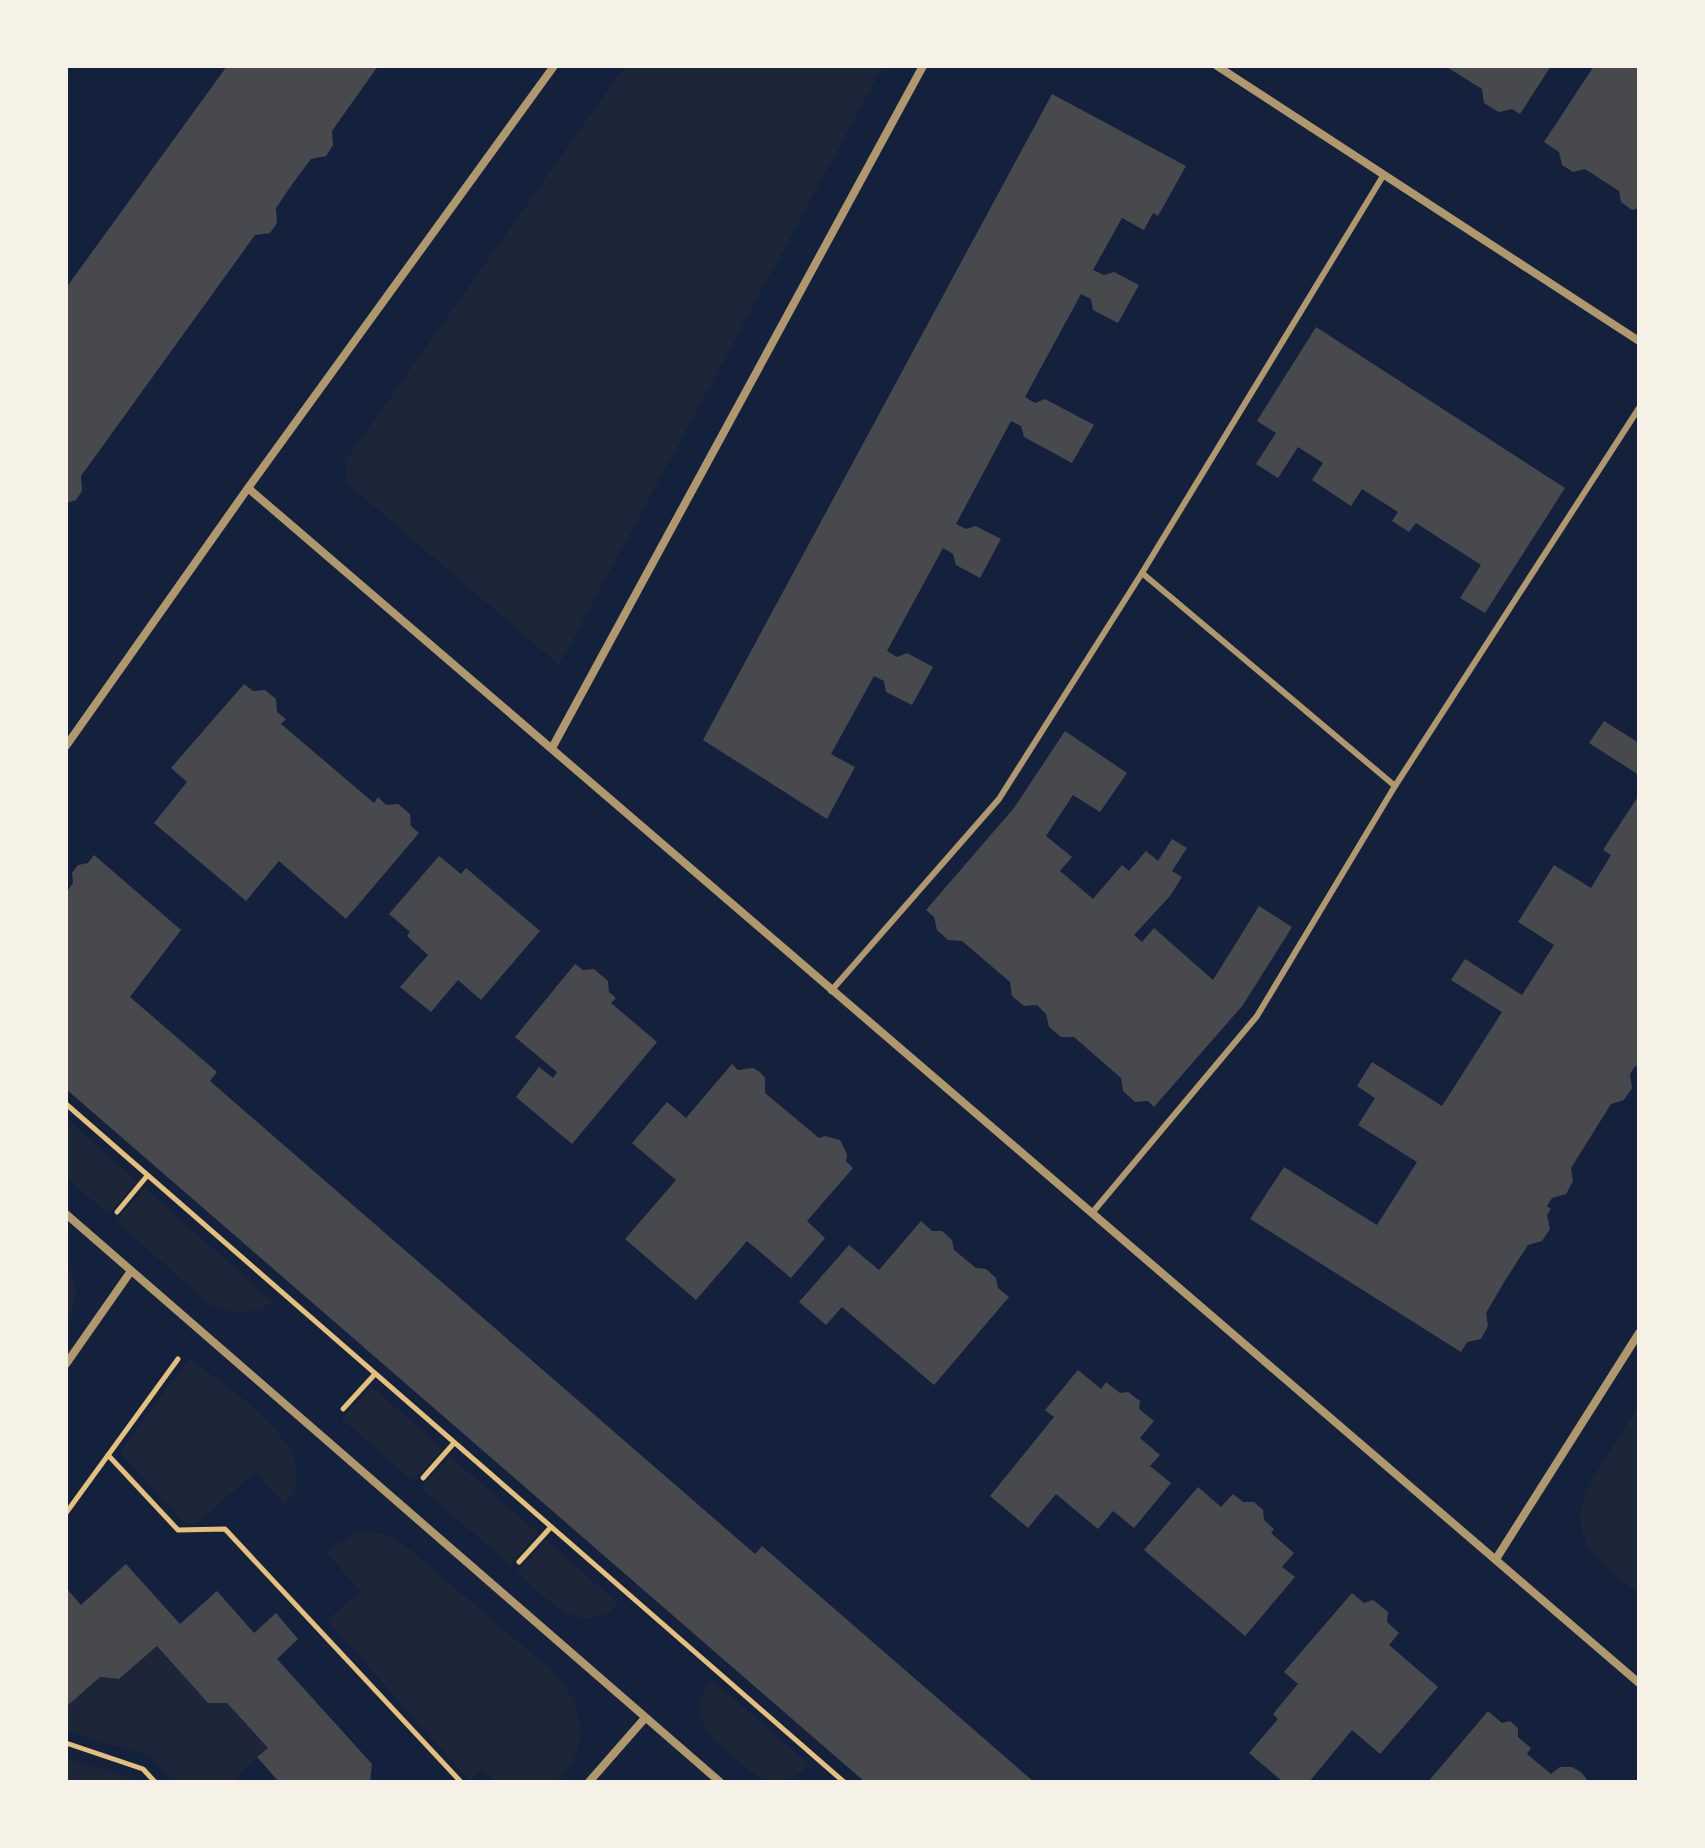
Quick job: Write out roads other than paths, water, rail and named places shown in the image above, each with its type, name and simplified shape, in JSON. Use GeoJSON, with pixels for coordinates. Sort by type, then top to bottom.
{"type":"FeatureCollection","features":[{"type":"Feature","properties":{"kind":"street"},"geometry":{"type":"LineString","coordinates":[[66,746],[248,488],[554,66]]}},
{"type":"Feature","properties":{"kind":"street"},"geometry":{"type":"LineString","coordinates":[[552,748],[923,66]]}},
{"type":"Feature","properties":{"kind":"street"},"geometry":{"type":"LineString","coordinates":[[1217,66],[1639,341]]}},
{"type":"Feature","properties":{"kind":"street"},"geometry":{"type":"LineString","coordinates":[[248,488],[1639,1683]]}},
{"type":"Feature","properties":{"kind":"street"},"geometry":{"type":"LineString","coordinates":[[66,1214],[720,1782]]}},
{"type":"Feature","properties":{"kind":"street"},"geometry":{"type":"LineString","coordinates":[[66,1364],[131,1271]]}},
{"type":"Feature","properties":{"kind":"street"},"geometry":{"type":"LineString","coordinates":[[1496,1559],[1639,1333]]}},
{"type":"Feature","properties":{"kind":"street"},"geometry":{"type":"LineString","coordinates":[[589,1782],[645,1718]]}},
{"type":"Feature","properties":{"kind":"lane"},"geometry":{"type":"LineString","coordinates":[[831,991],[999,799],[1142,573],[1383,176]]}},
{"type":"Feature","properties":{"kind":"lane"},"geometry":{"type":"LineString","coordinates":[[1092,1213],[1257,1016],[1395,786],[1639,408]]}},
{"type":"Feature","properties":{"kind":"lane"},"geometry":{"type":"LineString","coordinates":[[1142,573],[1395,786]]}}]}
